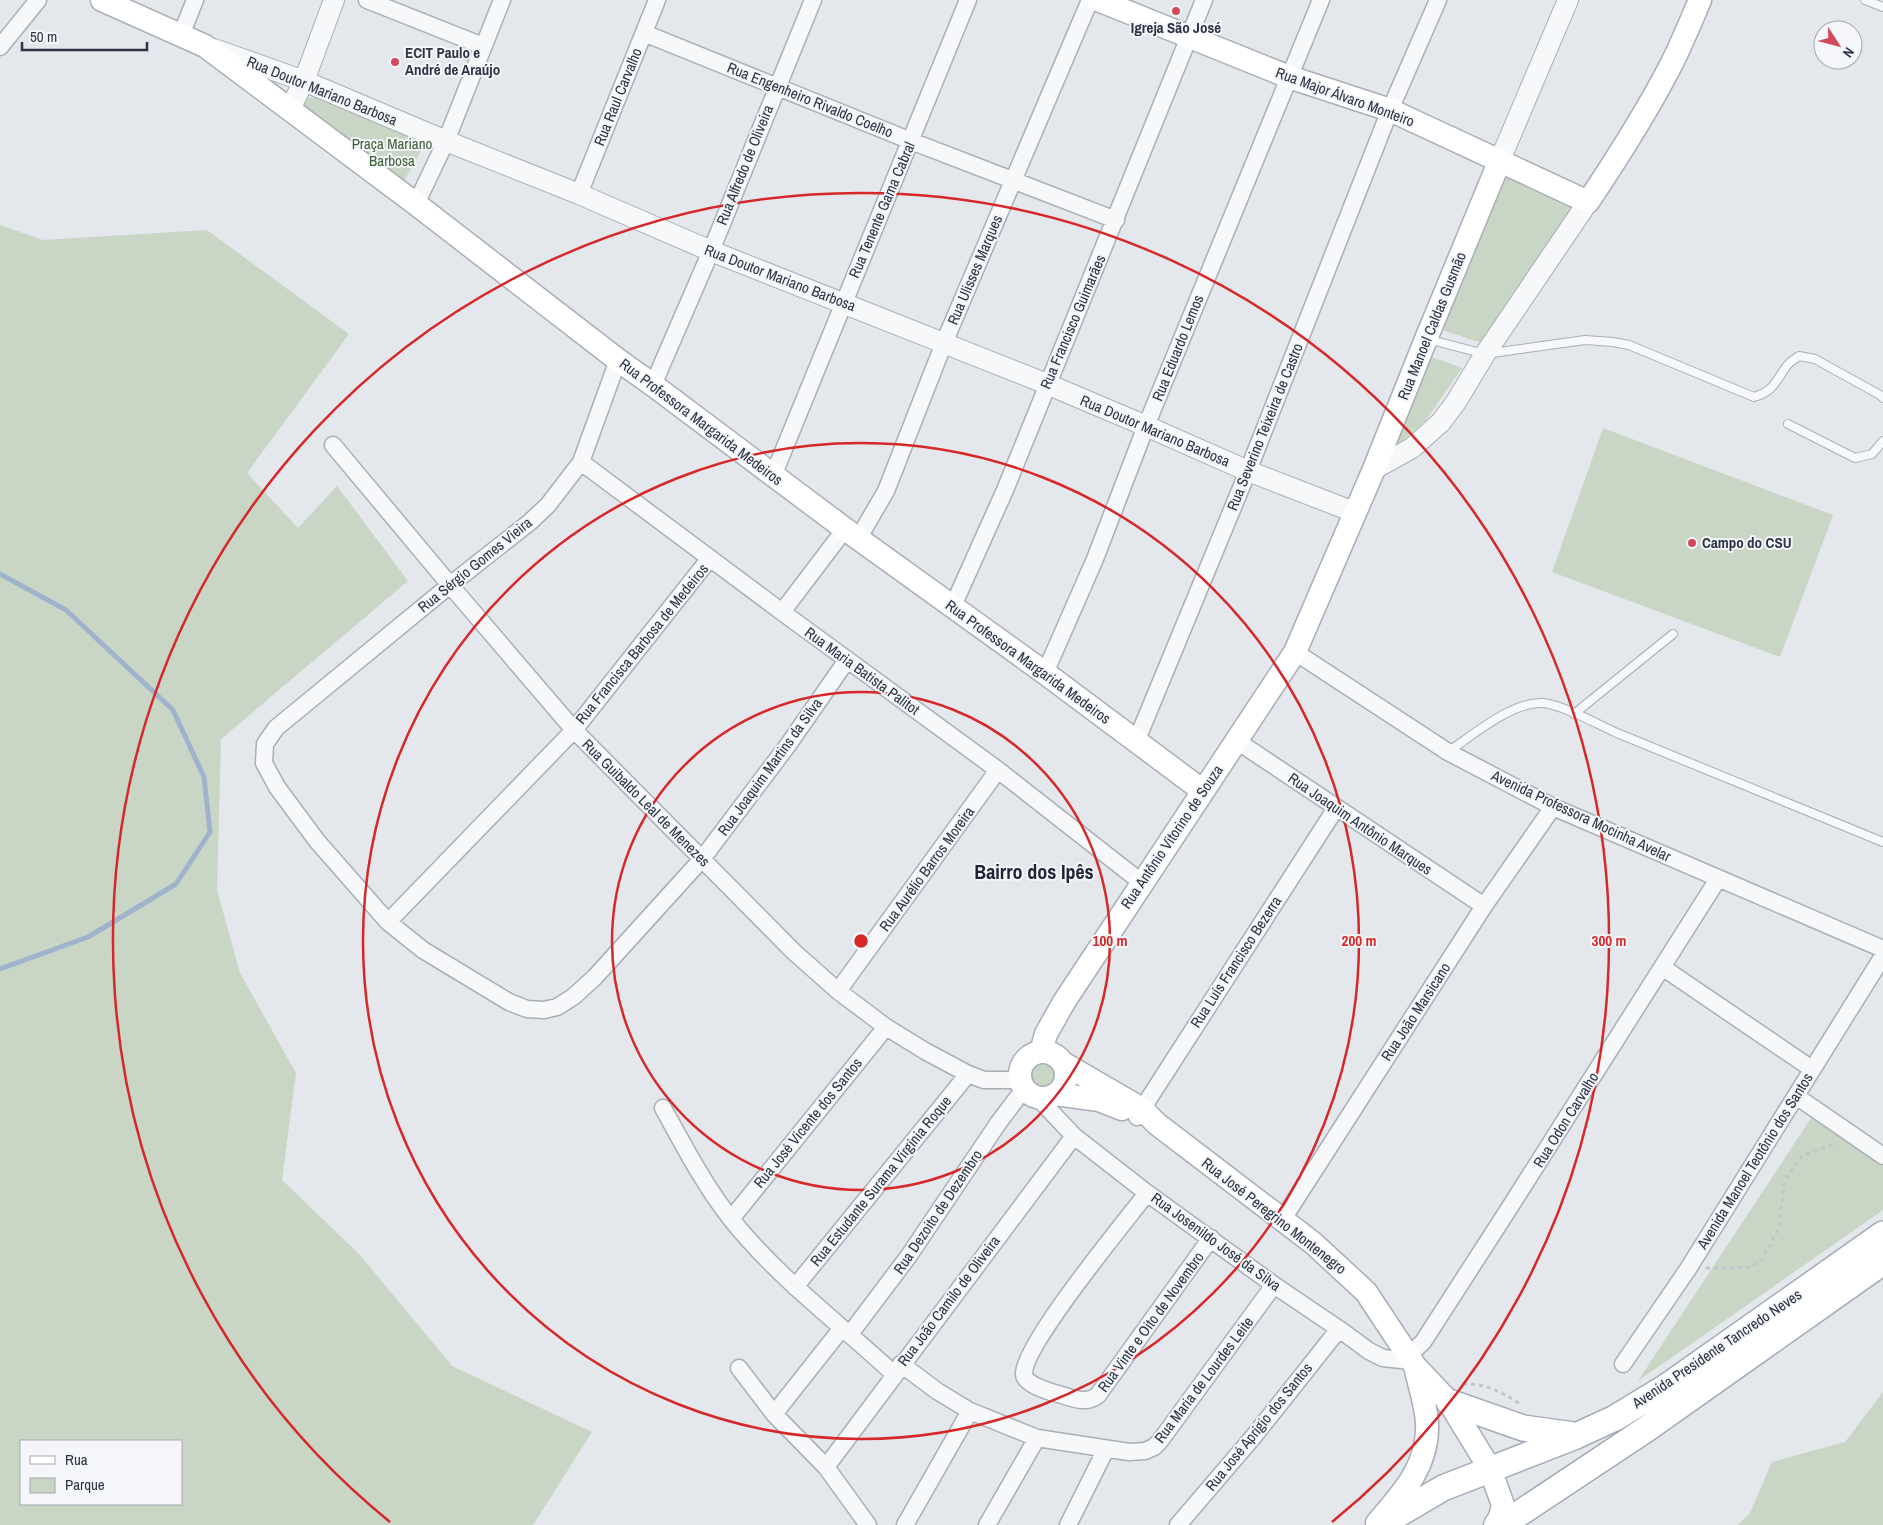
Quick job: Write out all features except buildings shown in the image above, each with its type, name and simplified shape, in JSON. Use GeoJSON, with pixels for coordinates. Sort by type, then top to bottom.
{"type":"FeatureCollection","features":[{"type":"Feature","properties":{"kind":"main road","name":"Rua Professora Margarida Medeiros"},"geometry":{"type":"LineString","coordinates":[[102,0],[205,46],[416,204],[772,476],[1045,673],[1203,791]]}},
{"type":"Feature","properties":{"kind":"main road","name":"Rua Major Álvaro Monteiro"},"geometry":{"type":"LineString","coordinates":[[1098,0],[1289,77],[1390,110],[1588,202]]}},
{"type":"Feature","properties":{"kind":"main road"},"geometry":{"type":"LineString","coordinates":[[1588,202],[1625,146],[1650,103],[1672,63],[1700,0]]}},
{"type":"Feature","properties":{"kind":"main road","name":"Rua Manoel Caldas Gusmão"},"geometry":{"type":"LineString","coordinates":[[1295,652],[1374,469],[1500,160]]}},
{"type":"Feature","properties":{"kind":"main road","name":"Rua Antônio Vitorino de Souza"},"geometry":{"type":"LineString","coordinates":[[1041,1052],[1052,1020],[1141,882],[1295,652]]}},
{"type":"Feature","properties":{"kind":"main road"},"geometry":{"type":"LineString","coordinates":[[1041,1052],[1050,1053],[1063,1063],[1066,1080],[1062,1089],[1034,1090],[1020,1070],[1024,1061],[1032,1055],[1041,1052]]}},
{"type":"Feature","properties":{"kind":"main road","name":"Rua José Peregrino Montenegro"},"geometry":{"type":"LineString","coordinates":[[1063,1063],[1145,1117],[1283,1219],[1327,1254],[1366,1292],[1411,1361],[1445,1397],[1490,1469],[1503,1504],[1500,1517],[1495,1525]]}},
{"type":"Feature","properties":{"kind":"main road","name":"Rua José Peregrino Montenegro"},"geometry":{"type":"LineString","coordinates":[[1034,1090],[1099,1100],[1145,1117]]}},
{"type":"Feature","properties":{"kind":"main road","name":"Avenida Presidente Tancredo Neves"},"geometry":{"type":"LineString","coordinates":[[1380,1525],[1443,1488],[1576,1436],[1615,1418],[1666,1387],[1883,1234]]}},
{"type":"Feature","properties":{"kind":"main road","name":"Avenida Presidente Tancredo Neves"},"geometry":{"type":"LineString","coordinates":[[1502,1525],[1648,1428],[1883,1262]]}},
{"type":"Feature","properties":{"kind":"main road","name":"Rua José Peregrino Montenegro"},"geometry":{"type":"LineString","coordinates":[[1375,1525],[1407,1488],[1418,1471],[1424,1454],[1427,1422],[1411,1361]]}},
{"type":"Feature","properties":{"kind":"main road"},"geometry":{"type":"LineString","coordinates":[[1445,1397],[1522,1428],[1576,1436]]}},
{"type":"Feature","properties":{"kind":"street"},"geometry":{"type":"LineString","coordinates":[[0,47],[38,0]]}},
{"type":"Feature","properties":{"kind":"street"},"geometry":{"type":"LineString","coordinates":[[181,35],[195,0]]}},
{"type":"Feature","properties":{"kind":"street"},"geometry":{"type":"LineString","coordinates":[[290,109],[304,80],[334,0]]}},
{"type":"Feature","properties":{"kind":"street"},"geometry":{"type":"LineString","coordinates":[[367,0],[483,46]]}},
{"type":"Feature","properties":{"kind":"street"},"geometry":{"type":"LineString","coordinates":[[416,204],[446,141],[502,0]]}},
{"type":"Feature","properties":{"kind":"street","name":"Rua Raul Carvalho"},"geometry":{"type":"LineString","coordinates":[[579,194],[658,0]]}},
{"type":"Feature","properties":{"kind":"street","name":"Rua Alfredo de Oliveira"},"geometry":{"type":"LineString","coordinates":[[653,385],[711,252],[813,0]]}},
{"type":"Feature","properties":{"kind":"street","name":"Rua Tenente Gama Cabral"},"geometry":{"type":"LineString","coordinates":[[772,476],[843,302],[912,141],[968,0]]}},
{"type":"Feature","properties":{"kind":"street","name":"Rua Ulisses Marques"},"geometry":{"type":"LineString","coordinates":[[782,612],[852,534],[886,491],[944,343],[1090,0]]}},
{"type":"Feature","properties":{"kind":"street","name":"Rua Francisco Guimarães"},"geometry":{"type":"LineString","coordinates":[[953,606],[1005,490],[1204,0]]}},
{"type":"Feature","properties":{"kind":"street","name":"Rua Eduardo Lemos"},"geometry":{"type":"LineString","coordinates":[[1045,673],[1095,558],[1146,426],[1321,0]]}},
{"type":"Feature","properties":{"kind":"street","name":"Rua Severino Teixeira de Castro"},"geometry":{"type":"LineString","coordinates":[[1136,742],[1248,471],[1390,110],[1438,0]]}},
{"type":"Feature","properties":{"kind":"street","name":"Rua Manoel Caldas Gusmão"},"geometry":{"type":"LineString","coordinates":[[1500,160],[1568,0]]}},
{"type":"Feature","properties":{"kind":"street","name":"Rua Engenheiro Rivaldo Coelho"},"geometry":{"type":"LineString","coordinates":[[644,33],[912,141],[1116,220]]}},
{"type":"Feature","properties":{"kind":"street","name":"Rua Doutor Mariano Barbosa"},"geometry":{"type":"LineString","coordinates":[[205,46],[304,80],[446,141],[579,194],[711,252],[843,302],[1047,384],[1248,471],[1354,512]]}},
{"type":"Feature","properties":{"kind":"street"},"geometry":{"type":"LineString","coordinates":[[1374,469],[1412,448],[1427,436],[1456,402],[1485,354],[1588,202]]}},
{"type":"Feature","properties":{"kind":"street","name":"Rua Sérgio Gomes Vieira"},"geometry":{"type":"LineString","coordinates":[[276,728],[530,522],[559,492],[581,462],[618,360]]}},
{"type":"Feature","properties":{"kind":"street","name":"Rua Guibaldo Leal de Menezes"},"geometry":{"type":"LineString","coordinates":[[333,445],[574,730],[794,952],[838,991],[886,1027],[925,1051],[968,1074],[984,1080],[1034,1090]]}},
{"type":"Feature","properties":{"kind":"street","name":"Rua Maria Batista Palitot"},"geometry":{"type":"LineString","coordinates":[[581,462],[998,770],[1141,882]]}},
{"type":"Feature","properties":{"kind":"street","name":"Rua Francisca Barbosa de Medeiros"},"geometry":{"type":"LineString","coordinates":[[388,922],[574,730],[710,558]]}},
{"type":"Feature","properties":{"kind":"street","name":"Avenida Professora Mocinha Avelar"},"geometry":{"type":"LineString","coordinates":[[1295,652],[1448,752],[1553,807],[1883,949]]}},
{"type":"Feature","properties":{"kind":"street","name":"Rua Joaquim Martins da Silva"},"geometry":{"type":"LineString","coordinates":[[276,728],[265,744],[264,763],[277,787],[317,841],[388,922],[423,950],[509,1002],[527,1009],[544,1010],[557,1007],[573,997],[595,977],[702,859],[788,745],[847,660]]}},
{"type":"Feature","properties":{"kind":"street","name":"Rua Joaquim Antônio Marques"},"geometry":{"type":"LineString","coordinates":[[1237,741],[1484,906]]}},
{"type":"Feature","properties":{"kind":"street","name":"Rua Aurélio Barros Moreira"},"geometry":{"type":"LineString","coordinates":[[838,991],[998,770]]}},
{"type":"Feature","properties":{"kind":"street","name":"Rua João Marsicano"},"geometry":{"type":"LineString","coordinates":[[1283,1219],[1484,906],[1553,807]]}},
{"type":"Feature","properties":{"kind":"street","name":"Rua Luís Francisco Bezerra"},"geometry":{"type":"LineString","coordinates":[[1145,1117],[1336,808]]}},
{"type":"Feature","properties":{"kind":"street","name":"Rua Odon Carvalho"},"geometry":{"type":"LineString","coordinates":[[1411,1361],[1718,879]]}},
{"type":"Feature","properties":{"kind":"street","name":"Avenida Manoel Teotônio dos Santos"},"geometry":{"type":"LineString","coordinates":[[1623,1364],[1688,1269],[1883,956]]}},
{"type":"Feature","properties":{"kind":"street"},"geometry":{"type":"LineString","coordinates":[[1662,967],[1812,1069]]}},
{"type":"Feature","properties":{"kind":"street","name":"Rua José Vicente dos Santos"},"geometry":{"type":"LineString","coordinates":[[731,1218],[886,1027]]}},
{"type":"Feature","properties":{"kind":"street","name":"Rua Estudante Surama Virgínia Roque"},"geometry":{"type":"LineString","coordinates":[[795,1288],[968,1074]]}},
{"type":"Feature","properties":{"kind":"street","name":"Rua Josenildo José da Silva"},"geometry":{"type":"LineString","coordinates":[[1034,1090],[1074,1136],[1147,1193],[1274,1285],[1339,1328],[1369,1352],[1383,1358],[1411,1361]]}},
{"type":"Feature","properties":{"kind":"street","name":"Rua Dezoito de Dezembro"},"geometry":{"type":"LineString","coordinates":[[774,1414],[908,1257],[998,1122],[1034,1090]]}},
{"type":"Feature","properties":{"kind":"street"},"geometry":{"type":"LineString","coordinates":[[1796,1096],[1883,1156]]}},
{"type":"Feature","properties":{"kind":"street","name":"Rua Maria de Lourdes Leite"},"geometry":{"type":"LineString","coordinates":[[663,1108],[698,1170],[731,1218],[795,1288],[846,1331],[897,1369],[938,1390],[970,1410],[1037,1438],[1129,1452],[1145,1451],[1154,1447],[1274,1285]]}},
{"type":"Feature","properties":{"kind":"street","name":"Rua João Camilo de Oliveira"},"geometry":{"type":"LineString","coordinates":[[826,1466],[897,1369],[1074,1136]]}},
{"type":"Feature","properties":{"kind":"street","name":"Rua Vinte e Oito de Novembro"},"geometry":{"type":"LineString","coordinates":[[1147,1193],[1043,1330],[1026,1365],[1025,1379],[1034,1385],[1077,1400],[1095,1398],[1102,1391],[1211,1238]]}},
{"type":"Feature","properties":{"kind":"street","name":"Rua José Aprígio dos Santos"},"geometry":{"type":"LineString","coordinates":[[1178,1525],[1254,1436],[1339,1328]]}},
{"type":"Feature","properties":{"kind":"street"},"geometry":{"type":"LineString","coordinates":[[739,1368],[774,1414],[826,1466],[868,1525]]}},
{"type":"Feature","properties":{"kind":"street"},"geometry":{"type":"LineString","coordinates":[[905,1525],[970,1410]]}},
{"type":"Feature","properties":{"kind":"street"},"geometry":{"type":"LineString","coordinates":[[987,1525],[1037,1438]]}},
{"type":"Feature","properties":{"kind":"street"},"geometry":{"type":"LineString","coordinates":[[1068,1525],[1106,1449]]}},
{"type":"Feature","properties":{"kind":"lane"},"geometry":{"type":"LineString","coordinates":[[1866,0],[1883,7]]}},
{"type":"Feature","properties":{"kind":"lane"},"geometry":{"type":"LineString","coordinates":[[1426,339],[1485,354],[1585,340],[1613,342],[1629,346],[1754,397],[1774,387],[1787,365],[1799,356],[1815,359],[1883,398]]}},
{"type":"Feature","properties":{"kind":"lane"},"geometry":{"type":"LineString","coordinates":[[1788,424],[1855,458],[1872,454],[1883,441]]}},
{"type":"Feature","properties":{"kind":"lane"},"geometry":{"type":"LineString","coordinates":[[1574,714],[1674,634]]}},
{"type":"Feature","properties":{"kind":"lane"},"geometry":{"type":"LineString","coordinates":[[1448,752],[1490,724],[1525,705],[1545,703],[1883,842]]}},
{"type":"Feature","properties":{"kind":"path"},"geometry":{"type":"LineString","coordinates":[[1688,1269],[1750,1267],[1762,1260],[1778,1230],[1785,1180],[1802,1156],[1837,1142],[1844,1145]]}},
{"type":"Feature","properties":{"kind":"path"},"geometry":{"type":"LineString","coordinates":[[1445,1397],[1461,1384],[1474,1384],[1502,1392],[1524,1407]]}},
{"type":"Feature","properties":{"kind":"green space","name":"Praça Mariano Barbosa"},"geometry":{"type":"Polygon","coordinates":[[[312,97],[319,98],[426,142],[401,186],[300,111],[303,100],[312,97]]]}},
{"type":"Feature","properties":{"kind":"green space"},"geometry":{"type":"Polygon","coordinates":[[[1504,170],[1577,208],[1485,344],[1439,329],[1504,170]]]}},
{"type":"Feature","properties":{"kind":"green space"},"geometry":{"type":"Polygon","coordinates":[[[0,225],[43,240],[207,230],[349,334],[247,473],[298,528],[337,486],[408,581],[221,739],[217,890],[240,973],[296,1073],[282,1180],[360,1255],[452,1366],[592,1432],[533,1525],[0,1525],[0,225]]]}},
{"type":"Feature","properties":{"kind":"green space"},"geometry":{"type":"Polygon","coordinates":[[[1429,356],[1462,368],[1426,420],[1389,452],[1429,356]]]}},
{"type":"Feature","properties":{"kind":"green space","name":"Campo do CSU"},"geometry":{"type":"Polygon","coordinates":[[[1603,428],[1833,515],[1780,657],[1552,572],[1603,428]]]}},
{"type":"Feature","properties":{"kind":"green space"},"geometry":{"type":"Polygon","coordinates":[[[1044,1063],[1053,1067],[1057,1076],[1053,1085],[1044,1089],[1035,1085],[1031,1076],[1035,1067],[1044,1063]]]}},
{"type":"Feature","properties":{"kind":"green space"},"geometry":{"type":"Polygon","coordinates":[[[1811,1118],[1883,1165],[1883,1210],[1638,1381],[1811,1118]]]}},
{"type":"Feature","properties":{"kind":"green space"},"geometry":{"type":"Polygon","coordinates":[[[1883,1392],[1883,1525],[1738,1525],[1750,1513],[1772,1462],[1845,1442],[1883,1392]]]}},
{"type":"Feature","properties":{"kind":"waterway"},"geometry":{"type":"LineString","coordinates":[[0,574],[66,610],[173,710],[204,777],[210,832],[176,884],[88,937],[0,969]]}},
{"type":"Feature","properties":{"kind":"place","name":"Igreja São José"},"geometry":{"type":"Point","coordinates":[1176,11]}},
{"type":"Feature","properties":{"kind":"place","name":"ECIT Paulo e André de Araújo"},"geometry":{"type":"Point","coordinates":[395,62]}},
{"type":"Feature","properties":{"kind":"place","name":"Campo do CSU"},"geometry":{"type":"Point","coordinates":[1692,543]}},
{"type":"Feature","properties":{"kind":"district","name":"Bairro dos Ipês"},"geometry":{"type":"Point","coordinates":[1034,872]}}]}
